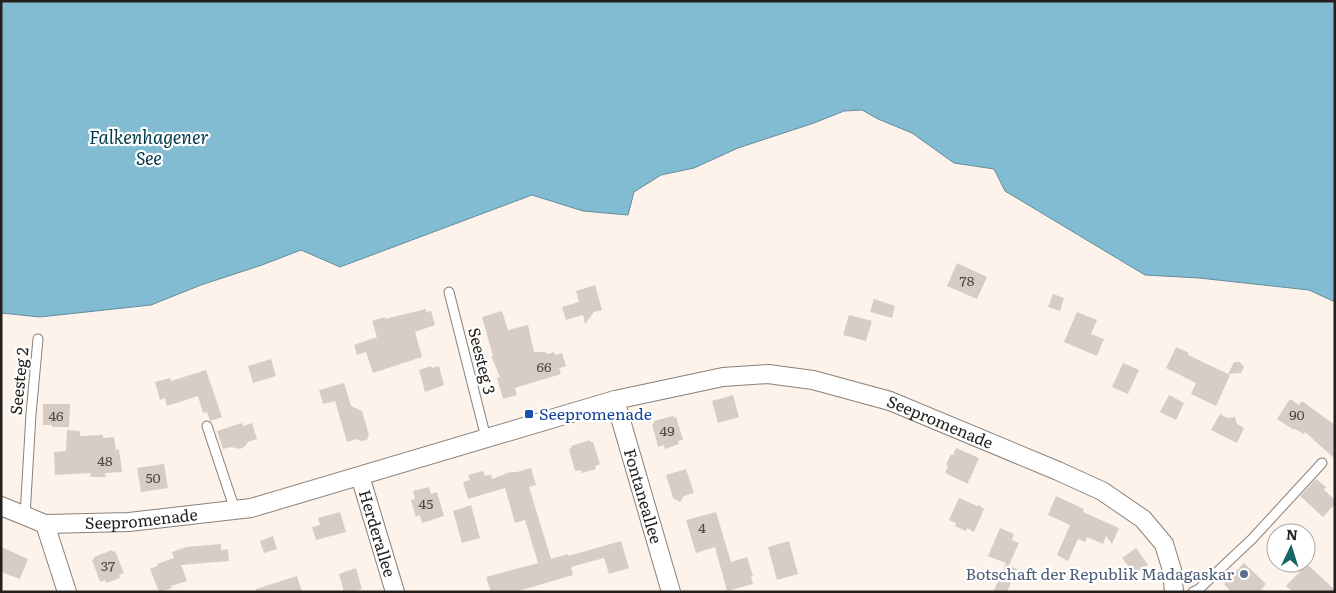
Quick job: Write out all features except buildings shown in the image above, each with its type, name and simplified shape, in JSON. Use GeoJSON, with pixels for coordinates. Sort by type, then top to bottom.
{"type":"FeatureCollection","features":[{"type":"Feature","properties":{"kind":"street","name":"Seepromenade"},"geometry":{"type":"LineString","coordinates":[[1,506],[45,524],[129,522],[251,508],[614,400],[723,377],[768,374],[813,380],[890,401],[1102,491],[1143,519],[1164,544],[1172,570],[1174,592]]}},
{"type":"Feature","properties":{"kind":"street","name":"Fontaneallee"},"geometry":{"type":"LineString","coordinates":[[614,400],[671,592]]}},
{"type":"Feature","properties":{"kind":"street","name":"Herderallee"},"geometry":{"type":"LineString","coordinates":[[360,476],[395,592]]}},
{"type":"Feature","properties":{"kind":"street"},"geometry":{"type":"LineString","coordinates":[[45,524],[67,592]]}},
{"type":"Feature","properties":{"kind":"lane","name":"Seesteg 3"},"geometry":{"type":"LineString","coordinates":[[448,292],[486,438]]}},
{"type":"Feature","properties":{"kind":"lane","name":"Seesteg 2"},"geometry":{"type":"LineString","coordinates":[[25,516],[38,339]]}},
{"type":"Feature","properties":{"kind":"lane"},"geometry":{"type":"LineString","coordinates":[[207,426],[235,510]]}},
{"type":"Feature","properties":{"kind":"lane"},"geometry":{"type":"LineString","coordinates":[[1194,592],[1252,539],[1322,463]]}},
{"type":"Feature","properties":{"kind":"water","name":"Falkenhagener See"},"geometry":{"type":"Polygon","coordinates":[[[1,1],[1335,1],[1335,302],[1309,290],[1199,278],[1145,275],[1005,191],[994,169],[954,163],[912,133],[862,110],[844,111],[738,148],[694,168],[661,175],[634,192],[628,215],[583,211],[532,195],[340,267],[301,250],[201,285],[151,305],[40,317],[1,313],[1,1]]]}},
{"type":"Feature","properties":{"kind":"place","name":"Seepromenade"},"geometry":{"type":"Point","coordinates":[529,414]}},
{"type":"Feature","properties":{"kind":"place","name":"Botschaft der Republik Madagaskar"},"geometry":{"type":"Point","coordinates":[1244,574]}}]}
